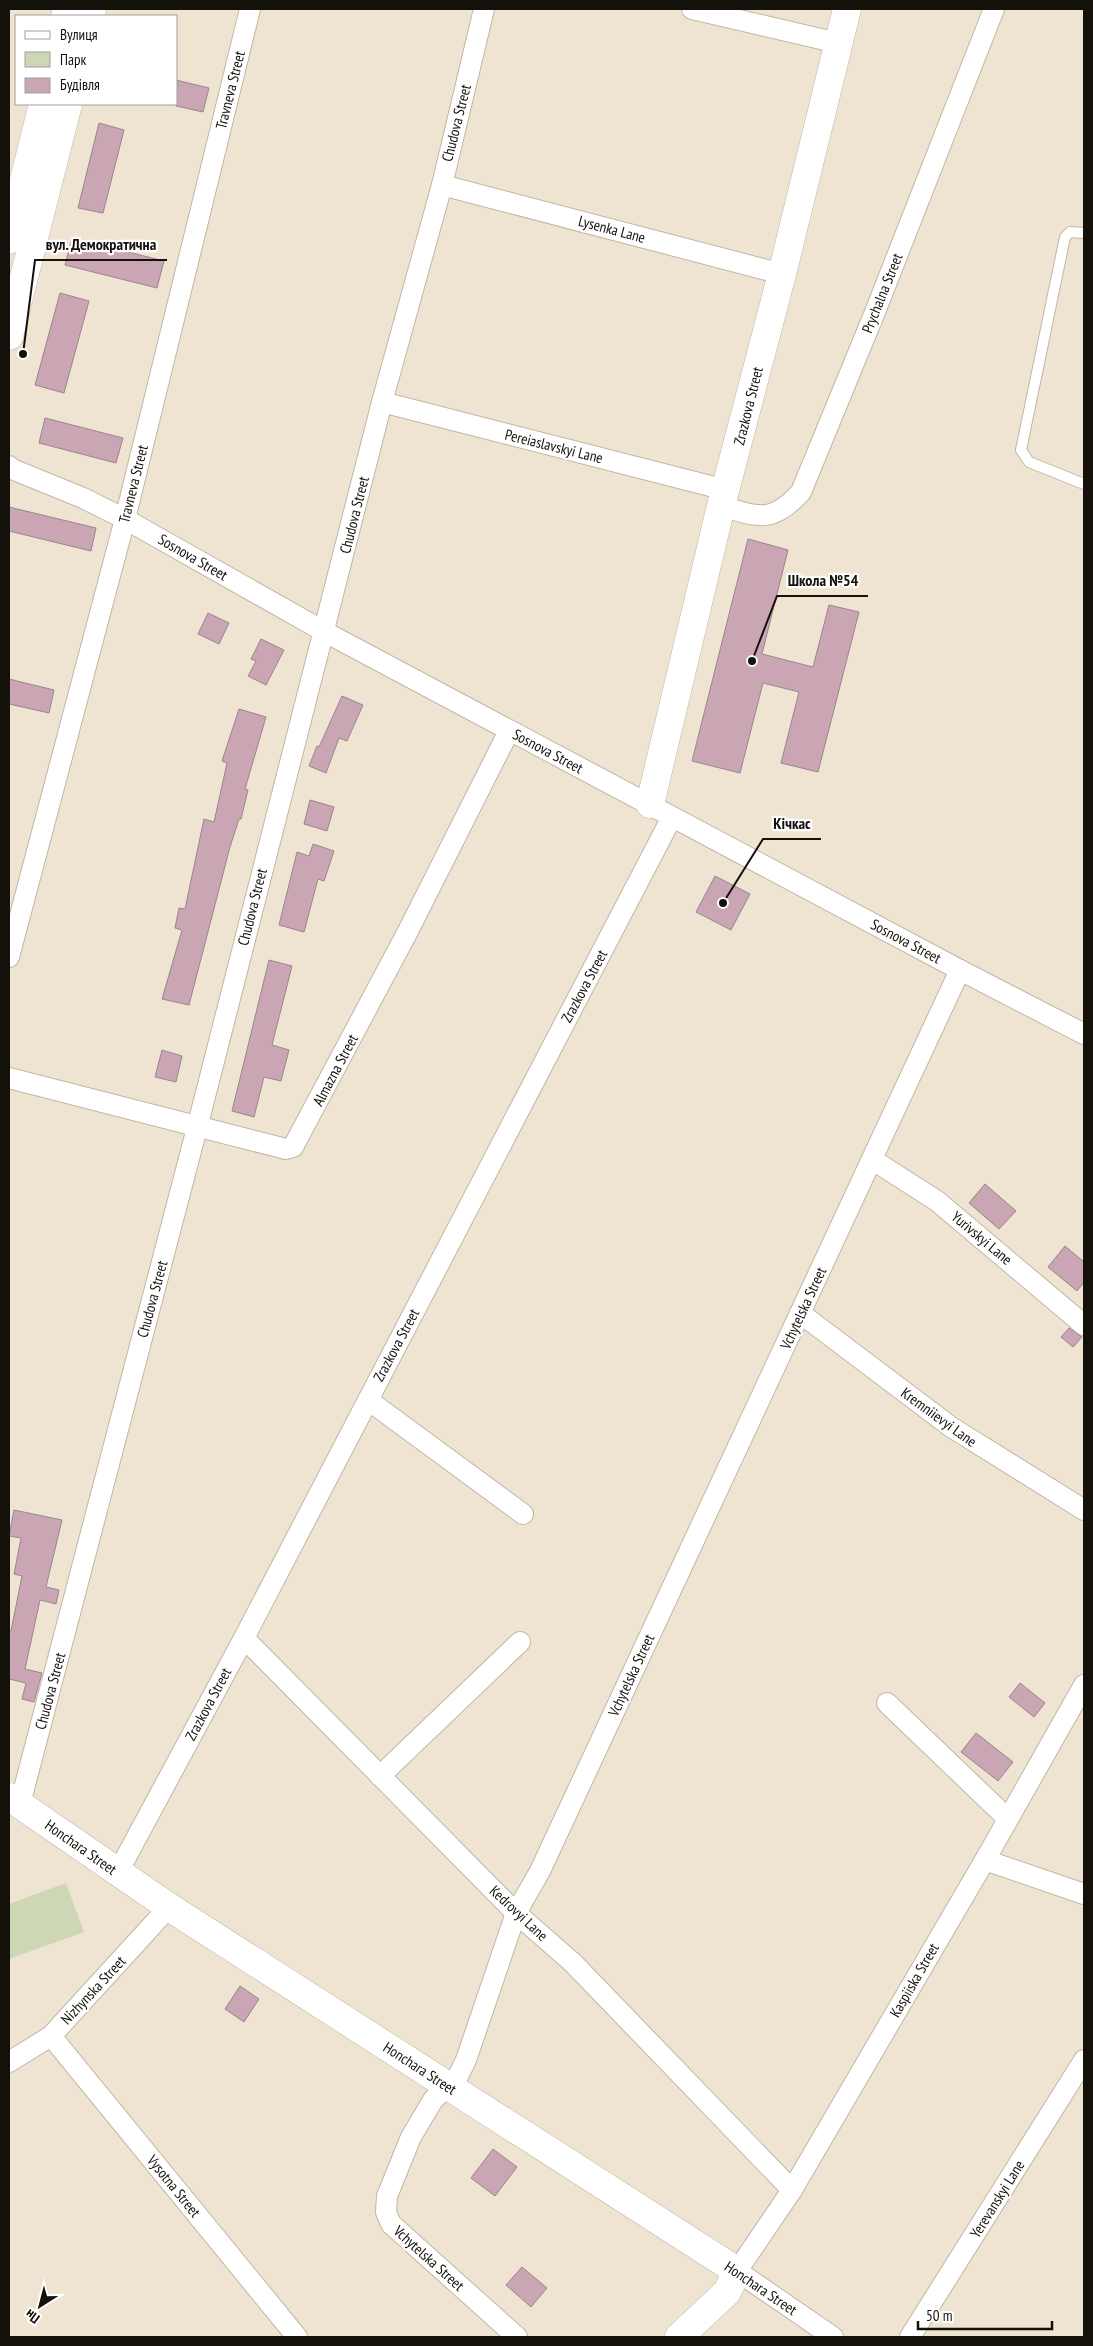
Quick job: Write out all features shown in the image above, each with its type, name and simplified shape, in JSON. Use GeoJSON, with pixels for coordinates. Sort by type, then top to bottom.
{"type":"FeatureCollection","features":[{"type":"Feature","properties":{"kind":"street","name":"Travneva Street"},"geometry":{"type":"LineString","coordinates":[[9,957],[125,519],[250,9]]}},
{"type":"Feature","properties":{"kind":"street","name":"Chudova Street"},"geometry":{"type":"LineString","coordinates":[[14,1801],[197,1128],[259,880],[325,632],[382,402],[442,185],[484,9]]}},
{"type":"Feature","properties":{"kind":"street"},"geometry":{"type":"LineString","coordinates":[[692,9],[838,43]]}},
{"type":"Feature","properties":{"kind":"street","name":"Zrazkova Street"},"geometry":{"type":"LineString","coordinates":[[118,1872],[244,1638],[368,1400],[661,811],[724,498],[782,274],[847,9]]}},
{"type":"Feature","properties":{"kind":"street","name":"Prychalna Street"},"geometry":{"type":"LineString","coordinates":[[724,498],[761,516],[777,514],[801,492],[875,312],[994,9]]}},
{"type":"Feature","properties":{"kind":"street"},"geometry":{"type":"LineString","coordinates":[[9,240],[43,105]]}},
{"type":"Feature","properties":{"kind":"street"},"geometry":{"type":"LineString","coordinates":[[9,336],[68,105]]}},
{"type":"Feature","properties":{"kind":"street","name":"Lysenka Lane"},"geometry":{"type":"LineString","coordinates":[[442,185],[782,274]]}},
{"type":"Feature","properties":{"kind":"street","name":"Pereiaslavskyi Lane"},"geometry":{"type":"LineString","coordinates":[[382,402],[724,498]]}},
{"type":"Feature","properties":{"kind":"street","name":"Sosnova Street"},"geometry":{"type":"LineString","coordinates":[[10,468],[83,498],[125,519],[325,632],[509,731],[1084,1034]]}},
{"type":"Feature","properties":{"kind":"street","name":"Almazna Street"},"geometry":{"type":"LineString","coordinates":[[9,1078],[197,1128],[286,1149],[293,1147],[407,933],[509,731]]}},
{"type":"Feature","properties":{"kind":"street","name":"Vchytelska Street"},"geometry":{"type":"LineString","coordinates":[[517,2337],[391,2224],[386,2212],[387,2196],[411,2137],[433,2100],[449,2087],[466,2060],[516,1913],[540,1871],[960,970]]}},
{"type":"Feature","properties":{"kind":"street","name":"Yurivskyi Lane"},"geometry":{"type":"LineString","coordinates":[[873,1160],[938,1201],[1084,1325]]}},
{"type":"Feature","properties":{"kind":"street","name":"Kremniievyi Lane"},"geometry":{"type":"LineString","coordinates":[[800,1313],[966,1437],[1084,1510]]}},
{"type":"Feature","properties":{"kind":"street"},"geometry":{"type":"LineString","coordinates":[[368,1400],[523,1514]]}},
{"type":"Feature","properties":{"kind":"street","name":"Kedrovyi Lane"},"geometry":{"type":"LineString","coordinates":[[244,1638],[516,1913],[573,1963],[792,2190]]}},
{"type":"Feature","properties":{"kind":"street"},"geometry":{"type":"LineString","coordinates":[[380,1776],[520,1642]]}},
{"type":"Feature","properties":{"kind":"street","name":"Kaspiiska Street"},"geometry":{"type":"LineString","coordinates":[[737,2271],[792,2190],[985,1860],[1084,1685]]}},
{"type":"Feature","properties":{"kind":"street"},"geometry":{"type":"LineString","coordinates":[[887,1703],[1008,1819]]}},
{"type":"Feature","properties":{"kind":"street","name":"Honchara Street"},"geometry":{"type":"LineString","coordinates":[[14,1801],[169,1907],[737,2271],[833,2337]]}},
{"type":"Feature","properties":{"kind":"street"},"geometry":{"type":"LineString","coordinates":[[985,1860],[1084,1894]]}},
{"type":"Feature","properties":{"kind":"street","name":"Nizhynska Street"},"geometry":{"type":"LineString","coordinates":[[9,2062],[52,2036],[169,1907]]}},
{"type":"Feature","properties":{"kind":"street","name":"Vysotna Street"},"geometry":{"type":"LineString","coordinates":[[52,2036],[297,2337]]}},
{"type":"Feature","properties":{"kind":"street","name":"Yerevanskyi Lane"},"geometry":{"type":"LineString","coordinates":[[910,2337],[1084,2060]]}},
{"type":"Feature","properties":{"kind":"street"},"geometry":{"type":"LineString","coordinates":[[679,2337],[726,2292],[737,2271]]}},
{"type":"Feature","properties":{"kind":"lane"},"geometry":{"type":"LineString","coordinates":[[1084,233],[1070,232],[1065,237],[1021,450],[1029,462],[1084,484]]}},
{"type":"Feature","properties":{"kind":"green space"},"geometry":{"type":"Polygon","coordinates":[[[66,1883],[84,1932],[9,1959],[9,1904],[66,1883]]]}},
{"type":"Feature","properties":{"kind":"building"},"geometry":{"type":"Polygon","coordinates":[[[178,80],[209,88],[203,112],[176,106],[178,105],[178,80]]]}},
{"type":"Feature","properties":{"kind":"building"},"geometry":{"type":"Polygon","coordinates":[[[99,123],[124,130],[103,213],[78,208],[99,123]]]}},
{"type":"Feature","properties":{"kind":"building"},"geometry":{"type":"Polygon","coordinates":[[[72,238],[164,261],[157,288],[65,265],[72,238]]]}},
{"type":"Feature","properties":{"kind":"building"},"geometry":{"type":"Polygon","coordinates":[[[60,293],[89,301],[64,393],[35,385],[60,293]]]}},
{"type":"Feature","properties":{"kind":"building"},"geometry":{"type":"Polygon","coordinates":[[[45,418],[123,438],[116,463],[39,443],[45,418]]]}},
{"type":"Feature","properties":{"kind":"building"},"geometry":{"type":"Polygon","coordinates":[[[9,507],[96,528],[91,551],[9,531],[9,507]]]}},
{"type":"Feature","properties":{"kind":"building"},"geometry":{"type":"Polygon","coordinates":[[[748,539],[788,550],[762,654],[813,667],[829,605],[859,612],[818,772],[781,763],[799,692],[763,683],[740,773],[692,761],[748,539]]]}},
{"type":"Feature","properties":{"kind":"building"},"geometry":{"type":"Polygon","coordinates":[[[208,613],[229,623],[219,644],[198,634],[208,613]]]}},
{"type":"Feature","properties":{"kind":"building"},"geometry":{"type":"Polygon","coordinates":[[[261,639],[284,650],[266,685],[248,676],[256,661],[251,659],[261,639]]]}},
{"type":"Feature","properties":{"kind":"building"},"geometry":{"type":"Polygon","coordinates":[[[9,679],[54,690],[49,713],[9,704],[9,679]]]}},
{"type":"Feature","properties":{"kind":"building"},"geometry":{"type":"Polygon","coordinates":[[[342,696],[363,705],[347,741],[339,738],[326,773],[309,766],[342,696]]]}},
{"type":"Feature","properties":{"kind":"building"},"geometry":{"type":"Polygon","coordinates":[[[239,709],[266,717],[245,789],[248,790],[241,819],[239,819],[230,847],[189,1005],[162,999],[182,930],[175,928],[179,908],[185,909],[204,819],[214,822],[227,763],[222,761],[239,709]]]}},
{"type":"Feature","properties":{"kind":"building"},"geometry":{"type":"Polygon","coordinates":[[[310,800],[334,807],[327,831],[304,824],[310,800]]]}},
{"type":"Feature","properties":{"kind":"building"},"geometry":{"type":"Polygon","coordinates":[[[313,844],[334,851],[324,881],[318,879],[304,932],[279,925],[297,852],[309,856],[313,844]]]}},
{"type":"Feature","properties":{"kind":"building"},"geometry":{"type":"Polygon","coordinates":[[[715,876],[750,894],[731,930],[696,912],[715,876]]]}},
{"type":"Feature","properties":{"kind":"building"},"geometry":{"type":"Polygon","coordinates":[[[269,960],[292,966],[272,1045],[289,1050],[281,1081],[264,1077],[254,1117],[232,1111],[269,960]]]}},
{"type":"Feature","properties":{"kind":"building"},"geometry":{"type":"Polygon","coordinates":[[[162,1050],[182,1056],[176,1082],[155,1077],[162,1050]]]}},
{"type":"Feature","properties":{"kind":"building"},"geometry":{"type":"Polygon","coordinates":[[[985,1184],[1016,1211],[999,1229],[969,1203],[985,1184]]]}},
{"type":"Feature","properties":{"kind":"building"},"geometry":{"type":"Polygon","coordinates":[[[1065,1246],[1084,1262],[1084,1282],[1077,1291],[1048,1267],[1065,1246]]]}},
{"type":"Feature","properties":{"kind":"building"},"geometry":{"type":"Polygon","coordinates":[[[1069,1328],[1082,1337],[1073,1347],[1061,1337],[1069,1328]]]}},
{"type":"Feature","properties":{"kind":"building"},"geometry":{"type":"Polygon","coordinates":[[[14,1510],[62,1520],[46,1587],[59,1590],[56,1604],[40,1600],[25,1669],[42,1673],[34,1702],[22,1699],[26,1683],[9,1679],[9,1631],[11,1631],[22,1576],[14,1574],[21,1538],[9,1536],[14,1510]]]}},
{"type":"Feature","properties":{"kind":"building"},"geometry":{"type":"Polygon","coordinates":[[[1020,1683],[1045,1703],[1034,1717],[1009,1697],[1020,1683]]]}},
{"type":"Feature","properties":{"kind":"building"},"geometry":{"type":"Polygon","coordinates":[[[976,1733],[1013,1762],[998,1781],[961,1752],[976,1733]]]}},
{"type":"Feature","properties":{"kind":"building"},"geometry":{"type":"Polygon","coordinates":[[[240,1986],[259,1999],[244,2022],[225,2009],[240,1986]]]}},
{"type":"Feature","properties":{"kind":"building"},"geometry":{"type":"Polygon","coordinates":[[[493,2149],[517,2167],[495,2196],[471,2178],[493,2149]]]}},
{"type":"Feature","properties":{"kind":"building"},"geometry":{"type":"Polygon","coordinates":[[[522,2267],[547,2288],[531,2307],[506,2285],[522,2267]]]}},
{"type":"Feature","properties":{"kind":"place","name":"вул. Демократична"},"geometry":{"type":"Point","coordinates":[23,354]}},
{"type":"Feature","properties":{"kind":"place","name":"Школа №54"},"geometry":{"type":"Point","coordinates":[752,661]}},
{"type":"Feature","properties":{"kind":"place","name":"Кічкас"},"geometry":{"type":"Point","coordinates":[723,903]}}]}
